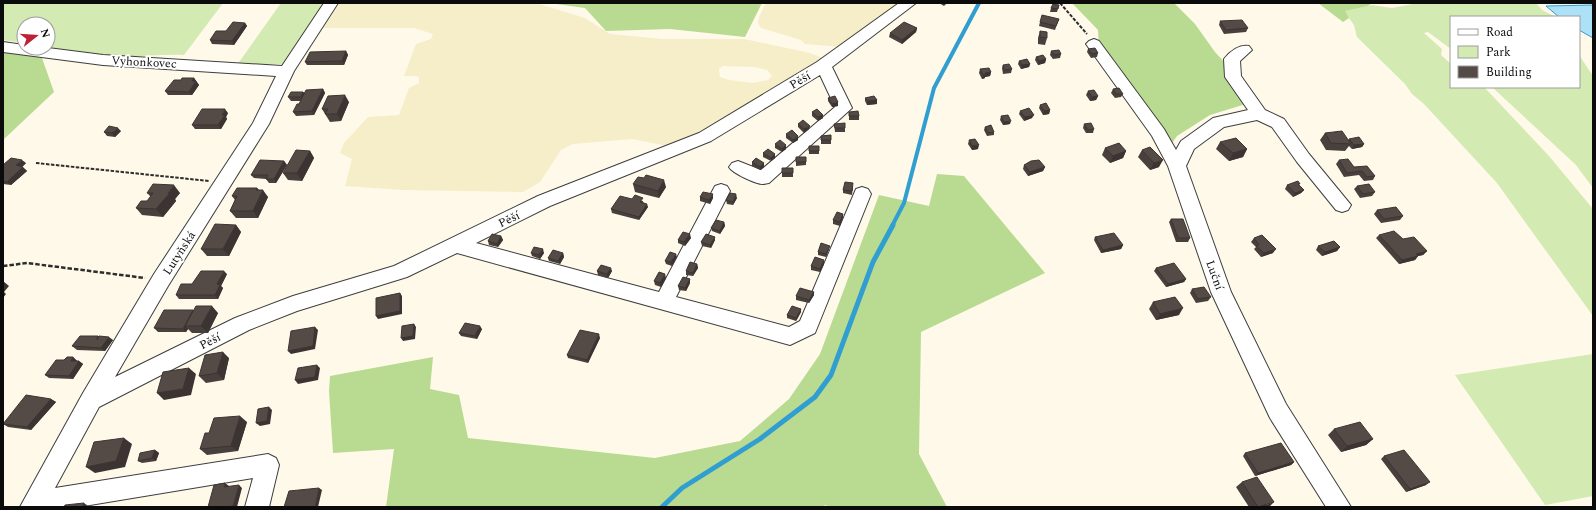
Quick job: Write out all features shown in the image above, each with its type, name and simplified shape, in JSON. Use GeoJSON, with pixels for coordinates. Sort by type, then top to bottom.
{"type":"FeatureCollection","features":[{"type":"Feature","properties":{"kind":"street","name":"Lutyňská"},"geometry":{"type":"LineString","coordinates":[[33,505],[91,400],[161,280],[261,124],[286,70],[331,3]]}},
{"type":"Feature","properties":{"kind":"street","name":"Pěší"},"geometry":{"type":"LineString","coordinates":[[91,400],[242,324],[293,304],[400,272],[544,201],[705,137],[823,66],[909,3]]}},
{"type":"Feature","properties":{"kind":"street","name":"Luční"},"geometry":{"type":"LineString","coordinates":[[1094,44],[1158,133],[1177,166],[1221,292],[1278,411],[1339,507]]}},
{"type":"Feature","properties":{"kind":"street","name":"Vyhonkovec"},"geometry":{"type":"LineString","coordinates":[[3,47],[103,60],[286,70]]}},
{"type":"Feature","properties":{"kind":"street"},"geometry":{"type":"LineString","coordinates":[[1244,50],[1232,59],[1233,77],[1259,114],[1278,123],[1303,158],[1342,205]]}},
{"type":"Feature","properties":{"kind":"street"},"geometry":{"type":"LineString","coordinates":[[738,167],[763,178],[844,108],[823,66]]}},
{"type":"Feature","properties":{"kind":"street"},"geometry":{"type":"LineString","coordinates":[[1177,166],[1187,145],[1219,122],[1259,114]]}},
{"type":"Feature","properties":{"kind":"street"},"geometry":{"type":"LineString","coordinates":[[664,301],[721,191]]}},
{"type":"Feature","properties":{"kind":"street"},"geometry":{"type":"LineString","coordinates":[[456,245],[790,336],[808,327],[862,194]]}},
{"type":"Feature","properties":{"kind":"street"},"geometry":{"type":"LineString","coordinates":[[33,505],[268,465],[257,507]]}},
{"type":"Feature","properties":{"kind":"path"},"geometry":{"type":"LineString","coordinates":[[1060,3],[1094,44]]}},
{"type":"Feature","properties":{"kind":"path"},"geometry":{"type":"LineString","coordinates":[[36,163],[225,182]]}},
{"type":"Feature","properties":{"kind":"path"},"geometry":{"type":"LineString","coordinates":[[3,266],[27,263],[161,280]]}},
{"type":"Feature","properties":{"kind":"shaded area"},"geometry":{"type":"Polygon","coordinates":[[[340,3],[536,3],[585,18],[610,34],[663,39],[744,39],[810,53],[826,59],[692,139],[668,146],[632,139],[573,144],[561,150],[540,182],[523,192],[403,190],[345,186],[352,159],[340,153],[344,143],[368,117],[399,115],[409,88],[419,83],[419,78],[417,76],[404,76],[416,44],[431,39],[433,34],[414,28],[323,28],[340,3]],[[722,66],[719,69],[720,77],[729,80],[753,83],[768,80],[772,76],[767,70],[754,67],[722,66]]]}},
{"type":"Feature","properties":{"kind":"shaded area"},"geometry":{"type":"Polygon","coordinates":[[[766,3],[900,3],[843,47],[805,44],[801,40],[761,28],[758,23],[759,17],[766,3]]]}},
{"type":"Feature","properties":{"kind":"green space"},"geometry":{"type":"Polygon","coordinates":[[[3,3],[223,3],[184,55],[128,57],[94,55],[56,48],[56,16],[16,16],[16,42],[3,40],[3,3]]]}},
{"type":"Feature","properties":{"kind":"green space"},"geometry":{"type":"Polygon","coordinates":[[[281,3],[325,3],[285,64],[237,65],[281,3]]]}},
{"type":"Feature","properties":{"kind":"green space"},"geometry":{"type":"Polygon","coordinates":[[[549,3],[762,3],[745,37],[670,29],[606,31],[585,8],[549,3]]]}},
{"type":"Feature","properties":{"kind":"green space"},"geometry":{"type":"Polygon","coordinates":[[[1072,3],[1174,3],[1195,24],[1215,52],[1259,100],[1210,115],[1177,136],[1168,149],[1099,48],[1098,30],[1072,3]]]}},
{"type":"Feature","properties":{"kind":"green space"},"geometry":{"type":"Polygon","coordinates":[[[1318,3],[1372,3],[1368,6],[1345,11],[1349,18],[1343,22],[1318,3]]]}},
{"type":"Feature","properties":{"kind":"green space"},"geometry":{"type":"Polygon","coordinates":[[[1418,3],[1536,3],[1542,10],[1554,16],[1450,16],[1450,48],[1428,32],[1424,33],[1442,49],[1441,55],[1450,63],[1450,88],[1485,88],[1549,156],[1593,209],[1593,316],[1497,183],[1424,104],[1412,94],[1405,84],[1357,37],[1354,25],[1344,11],[1372,5],[1392,8],[1418,3]]]}},
{"type":"Feature","properties":{"kind":"green space"},"geometry":{"type":"Polygon","coordinates":[[[3,48],[16,51],[16,56],[34,56],[42,58],[54,92],[3,140],[3,48]]]}},
{"type":"Feature","properties":{"kind":"green space"},"geometry":{"type":"Polygon","coordinates":[[[1580,56],[1593,76],[1593,188],[1576,165],[1493,88],[1580,88],[1580,56]]]}},
{"type":"Feature","properties":{"kind":"green space"},"geometry":{"type":"Polygon","coordinates":[[[937,174],[964,176],[1045,273],[921,332],[919,454],[947,507],[827,507],[826,505],[821,507],[386,507],[394,449],[333,453],[329,391],[330,376],[433,357],[430,389],[459,395],[468,438],[655,458],[740,441],[789,399],[820,354],[879,195],[929,206],[937,174]]]}},
{"type":"Feature","properties":{"kind":"green space"},"geometry":{"type":"Polygon","coordinates":[[[1593,354],[1593,496],[1545,505],[1455,375],[1593,354]]]}},
{"type":"Feature","properties":{"kind":"water"},"geometry":{"type":"Polygon","coordinates":[[[1593,5],[1593,38],[1580,31],[1580,16],[1558,16],[1546,6],[1593,5]]]}},
{"type":"Feature","properties":{"kind":"building"},"geometry":{"type":"Polygon","coordinates":[[[1053,4],[1059,5],[1058,9],[1051,8],[1053,4]]]}},
{"type":"Feature","properties":{"kind":"building"},"geometry":{"type":"Polygon","coordinates":[[[1042,15],[1059,19],[1056,26],[1040,22],[1042,15]]]}},
{"type":"Feature","properties":{"kind":"building"},"geometry":{"type":"Polygon","coordinates":[[[1242,20],[1248,28],[1226,30],[1220,21],[1242,20]]]}},
{"type":"Feature","properties":{"kind":"building"},"geometry":{"type":"Polygon","coordinates":[[[233,22],[245,23],[232,41],[210,40],[216,31],[226,31],[233,22]]]}},
{"type":"Feature","properties":{"kind":"building"},"geometry":{"type":"Polygon","coordinates":[[[904,22],[917,28],[902,40],[890,33],[904,22]]]}},
{"type":"Feature","properties":{"kind":"building"},"geometry":{"type":"Polygon","coordinates":[[[1040,31],[1047,32],[1047,38],[1040,37],[1040,31]]]}},
{"type":"Feature","properties":{"kind":"building"},"geometry":{"type":"Polygon","coordinates":[[[1095,48],[1098,53],[1092,54],[1088,49],[1095,48]]]}},
{"type":"Feature","properties":{"kind":"building"},"geometry":{"type":"Polygon","coordinates":[[[1059,50],[1061,54],[1054,55],[1051,51],[1059,50]]]}},
{"type":"Feature","properties":{"kind":"building"},"geometry":{"type":"Polygon","coordinates":[[[346,51],[342,61],[305,62],[310,52],[346,51]]]}},
{"type":"Feature","properties":{"kind":"building"},"geometry":{"type":"Polygon","coordinates":[[[1043,55],[1046,59],[1039,61],[1036,57],[1043,55]]]}},
{"type":"Feature","properties":{"kind":"building"},"geometry":{"type":"Polygon","coordinates":[[[1027,59],[1030,64],[1022,65],[1019,61],[1027,59]]]}},
{"type":"Feature","properties":{"kind":"building"},"geometry":{"type":"Polygon","coordinates":[[[1009,64],[1012,69],[1004,70],[1003,65],[1009,64]]]}},
{"type":"Feature","properties":{"kind":"building"},"geometry":{"type":"Polygon","coordinates":[[[989,68],[991,72],[983,75],[980,69],[989,68]]]}},
{"type":"Feature","properties":{"kind":"building"},"geometry":{"type":"Polygon","coordinates":[[[182,78],[194,78],[192,81],[196,81],[189,92],[165,91],[174,80],[181,80],[182,78]]]}},
{"type":"Feature","properties":{"kind":"building"},"geometry":{"type":"Polygon","coordinates":[[[1119,88],[1123,94],[1116,94],[1113,89],[1119,88]]]}},
{"type":"Feature","properties":{"kind":"building"},"geometry":{"type":"Polygon","coordinates":[[[323,89],[312,111],[293,112],[306,90],[323,89]]]}},
{"type":"Feature","properties":{"kind":"building"},"geometry":{"type":"Polygon","coordinates":[[[1094,90],[1098,96],[1092,97],[1088,91],[1094,90]]]}},
{"type":"Feature","properties":{"kind":"building"},"geometry":{"type":"Polygon","coordinates":[[[291,92],[303,92],[301,97],[288,97],[291,92]]]}},
{"type":"Feature","properties":{"kind":"building"},"geometry":{"type":"Polygon","coordinates":[[[345,95],[337,114],[325,114],[328,109],[322,109],[328,96],[345,95]]]}},
{"type":"Feature","properties":{"kind":"building"},"geometry":{"type":"Polygon","coordinates":[[[835,96],[838,102],[832,104],[828,98],[835,96]]]}},
{"type":"Feature","properties":{"kind":"building"},"geometry":{"type":"Polygon","coordinates":[[[874,96],[877,100],[868,101],[865,98],[874,96]]]}},
{"type":"Feature","properties":{"kind":"building"},"geometry":{"type":"Polygon","coordinates":[[[1046,103],[1050,110],[1044,111],[1040,105],[1046,103]]]}},
{"type":"Feature","properties":{"kind":"building"},"geometry":{"type":"Polygon","coordinates":[[[1029,108],[1034,115],[1025,117],[1020,111],[1029,108]]]}},
{"type":"Feature","properties":{"kind":"building"},"geometry":{"type":"Polygon","coordinates":[[[202,109],[225,109],[222,115],[225,115],[218,125],[192,125],[202,109]]]}},
{"type":"Feature","properties":{"kind":"building"},"geometry":{"type":"Polygon","coordinates":[[[817,109],[823,115],[818,117],[812,112],[817,109]]]}},
{"type":"Feature","properties":{"kind":"building"},"geometry":{"type":"Polygon","coordinates":[[[858,111],[859,116],[849,116],[849,112],[858,111]]]}},
{"type":"Feature","properties":{"kind":"building"},"geometry":{"type":"Polygon","coordinates":[[[1008,115],[1011,121],[1004,122],[1001,116],[1008,115]]]}},
{"type":"Feature","properties":{"kind":"building"},"geometry":{"type":"Polygon","coordinates":[[[803,120],[810,126],[804,129],[798,124],[803,120]]]}},
{"type":"Feature","properties":{"kind":"building"},"geometry":{"type":"Polygon","coordinates":[[[845,123],[845,128],[835,128],[834,124],[845,123]]]}},
{"type":"Feature","properties":{"kind":"building"},"geometry":{"type":"Polygon","coordinates":[[[1091,123],[1094,129],[1088,130],[1084,124],[1091,123]]]}},
{"type":"Feature","properties":{"kind":"building"},"geometry":{"type":"Polygon","coordinates":[[[991,125],[994,132],[988,133],[985,127],[991,125]]]}},
{"type":"Feature","properties":{"kind":"building"},"geometry":{"type":"Polygon","coordinates":[[[109,126],[118,128],[112,133],[104,132],[109,126]]]}},
{"type":"Feature","properties":{"kind":"building"},"geometry":{"type":"Polygon","coordinates":[[[792,130],[798,136],[793,140],[786,134],[792,130]]]}},
{"type":"Feature","properties":{"kind":"building"},"geometry":{"type":"Polygon","coordinates":[[[1342,131],[1351,144],[1331,143],[1325,133],[1342,131]]]}},
{"type":"Feature","properties":{"kind":"building"},"geometry":{"type":"Polygon","coordinates":[[[831,135],[831,140],[821,140],[821,136],[831,135]]]}},
{"type":"Feature","properties":{"kind":"building"},"geometry":{"type":"Polygon","coordinates":[[[1359,137],[1364,144],[1354,145],[1349,139],[1359,137]]]}},
{"type":"Feature","properties":{"kind":"building"},"geometry":{"type":"Polygon","coordinates":[[[1236,138],[1247,149],[1233,153],[1220,142],[1236,138]]]}},
{"type":"Feature","properties":{"kind":"building"},"geometry":{"type":"Polygon","coordinates":[[[975,139],[979,145],[972,146],[969,140],[975,139]]]}},
{"type":"Feature","properties":{"kind":"building"},"geometry":{"type":"Polygon","coordinates":[[[780,140],[786,145],[782,149],[775,144],[780,140]]]}},
{"type":"Feature","properties":{"kind":"building"},"geometry":{"type":"Polygon","coordinates":[[[1119,143],[1126,151],[1113,156],[1105,148],[1119,143]]]}},
{"type":"Feature","properties":{"kind":"building"},"geometry":{"type":"Polygon","coordinates":[[[809,146],[819,146],[819,151],[809,151],[809,146]]]}},
{"type":"Feature","properties":{"kind":"building"},"geometry":{"type":"Polygon","coordinates":[[[1150,147],[1163,160],[1154,163],[1142,150],[1150,147]]]}},
{"type":"Feature","properties":{"kind":"building"},"geometry":{"type":"Polygon","coordinates":[[[768,149],[775,154],[771,158],[763,153],[768,149]]]}},
{"type":"Feature","properties":{"kind":"building"},"geometry":{"type":"Polygon","coordinates":[[[296,150],[310,151],[297,173],[283,173],[296,150]]]}},
{"type":"Feature","properties":{"kind":"building"},"geometry":{"type":"Polygon","coordinates":[[[796,157],[806,157],[806,162],[796,162],[796,157]]]}},
{"type":"Feature","properties":{"kind":"building"},"geometry":{"type":"Polygon","coordinates":[[[11,158],[22,160],[16,165],[23,167],[7,182],[3,181],[3,165],[11,158]]]}},
{"type":"Feature","properties":{"kind":"building"},"geometry":{"type":"Polygon","coordinates":[[[756,158],[764,163],[760,167],[752,162],[756,158]]]}},
{"type":"Feature","properties":{"kind":"building"},"geometry":{"type":"Polygon","coordinates":[[[1348,159],[1354,167],[1367,166],[1375,176],[1367,177],[1362,171],[1347,173],[1339,160],[1348,159]]]}},
{"type":"Feature","properties":{"kind":"building"},"geometry":{"type":"Polygon","coordinates":[[[260,160],[284,161],[274,179],[266,179],[268,175],[251,175],[260,160]]]}},
{"type":"Feature","properties":{"kind":"building"},"geometry":{"type":"Polygon","coordinates":[[[1039,160],[1045,167],[1030,172],[1024,165],[1031,161],[1039,160]]]}},
{"type":"Feature","properties":{"kind":"building"},"geometry":{"type":"Polygon","coordinates":[[[782,168],[793,168],[793,173],[782,173],[782,168]]]}},
{"type":"Feature","properties":{"kind":"building"},"geometry":{"type":"Polygon","coordinates":[[[646,175],[664,180],[658,191],[633,184],[638,177],[644,178],[646,175]]]}},
{"type":"Feature","properties":{"kind":"building"},"geometry":{"type":"Polygon","coordinates":[[[1298,181],[1300,184],[1298,184],[1304,190],[1295,193],[1287,185],[1298,181]]]}},
{"type":"Feature","properties":{"kind":"building"},"geometry":{"type":"Polygon","coordinates":[[[845,182],[853,183],[852,191],[843,190],[845,182]]]}},
{"type":"Feature","properties":{"kind":"building"},"geometry":{"type":"Polygon","coordinates":[[[153,184],[174,185],[168,193],[170,193],[156,209],[136,208],[141,201],[147,201],[153,193],[147,193],[153,184]]]}},
{"type":"Feature","properties":{"kind":"building"},"geometry":{"type":"Polygon","coordinates":[[[1369,184],[1375,192],[1363,194],[1357,186],[1369,184]]]}},
{"type":"Feature","properties":{"kind":"building"},"geometry":{"type":"Polygon","coordinates":[[[237,188],[257,188],[256,190],[263,190],[253,211],[230,211],[237,196],[232,196],[237,188]]]}},
{"type":"Feature","properties":{"kind":"building"},"geometry":{"type":"Polygon","coordinates":[[[703,192],[713,194],[709,200],[700,197],[703,192]]]}},
{"type":"Feature","properties":{"kind":"building"},"geometry":{"type":"Polygon","coordinates":[[[730,193],[736,194],[733,202],[726,200],[730,193]]]}},
{"type":"Feature","properties":{"kind":"building"},"geometry":{"type":"Polygon","coordinates":[[[635,195],[643,198],[640,202],[647,204],[639,217],[611,209],[620,196],[632,199],[635,195]]]}},
{"type":"Feature","properties":{"kind":"building"},"geometry":{"type":"Polygon","coordinates":[[[1396,207],[1403,216],[1384,219],[1377,210],[1396,207]]]}},
{"type":"Feature","properties":{"kind":"building"},"geometry":{"type":"Polygon","coordinates":[[[837,212],[843,214],[840,222],[833,220],[837,212]]]}},
{"type":"Feature","properties":{"kind":"building"},"geometry":{"type":"Polygon","coordinates":[[[1171,219],[1183,219],[1190,238],[1178,238],[1171,219]]]}},
{"type":"Feature","properties":{"kind":"building"},"geometry":{"type":"Polygon","coordinates":[[[716,220],[724,222],[720,231],[711,228],[716,220]]]}},
{"type":"Feature","properties":{"kind":"building"},"geometry":{"type":"Polygon","coordinates":[[[215,224],[236,225],[223,249],[201,249],[215,224]]]}},
{"type":"Feature","properties":{"kind":"building"},"geometry":{"type":"Polygon","coordinates":[[[1394,231],[1403,239],[1414,237],[1427,251],[1416,254],[1418,256],[1402,260],[1379,235],[1394,231]]]}},
{"type":"Feature","properties":{"kind":"building"},"geometry":{"type":"Polygon","coordinates":[[[683,232],[690,234],[684,242],[678,240],[683,232]]]}},
{"type":"Feature","properties":{"kind":"building"},"geometry":{"type":"Polygon","coordinates":[[[1114,233],[1123,245],[1103,250],[1095,237],[1114,233]]]}},
{"type":"Feature","properties":{"kind":"building"},"geometry":{"type":"Polygon","coordinates":[[[492,234],[501,236],[497,244],[488,241],[492,234]]]}},
{"type":"Feature","properties":{"kind":"building"},"geometry":{"type":"Polygon","coordinates":[[[706,234],[715,237],[710,245],[701,242],[706,234]]]}},
{"type":"Feature","properties":{"kind":"building"},"geometry":{"type":"Polygon","coordinates":[[[1262,235],[1276,249],[1264,253],[1256,246],[1259,245],[1254,238],[1262,235]]]}},
{"type":"Feature","properties":{"kind":"building"},"geometry":{"type":"Polygon","coordinates":[[[1334,241],[1340,247],[1325,252],[1318,246],[1334,241]]]}},
{"type":"Feature","properties":{"kind":"building"},"geometry":{"type":"Polygon","coordinates":[[[821,243],[830,246],[826,254],[818,252],[821,243]]]}},
{"type":"Feature","properties":{"kind":"building"},"geometry":{"type":"Polygon","coordinates":[[[534,247],[543,249],[539,255],[531,253],[534,247]]]}},
{"type":"Feature","properties":{"kind":"building"},"geometry":{"type":"Polygon","coordinates":[[[553,250],[563,253],[558,261],[548,258],[553,250]]]}},
{"type":"Feature","properties":{"kind":"building"},"geometry":{"type":"Polygon","coordinates":[[[670,252],[676,254],[671,262],[665,261],[670,252]]]}},
{"type":"Feature","properties":{"kind":"building"},"geometry":{"type":"Polygon","coordinates":[[[815,257],[824,260],[820,269],[811,266],[815,257]]]}},
{"type":"Feature","properties":{"kind":"building"},"geometry":{"type":"Polygon","coordinates":[[[690,262],[697,264],[693,273],[686,271],[690,262]]]}},
{"type":"Feature","properties":{"kind":"building"},"geometry":{"type":"Polygon","coordinates":[[[1174,263],[1186,279],[1168,284],[1156,268],[1174,263]]]}},
{"type":"Feature","properties":{"kind":"building"},"geometry":{"type":"Polygon","coordinates":[[[601,265],[611,268],[607,274],[597,271],[601,265]]]}},
{"type":"Feature","properties":{"kind":"building"},"geometry":{"type":"Polygon","coordinates":[[[201,271],[224,271],[217,284],[220,285],[215,295],[176,295],[181,284],[192,284],[201,271]]]}},
{"type":"Feature","properties":{"kind":"building"},"geometry":{"type":"Polygon","coordinates":[[[659,272],[665,274],[660,283],[654,281],[659,272]]]}},
{"type":"Feature","properties":{"kind":"building"},"geometry":{"type":"Polygon","coordinates":[[[683,277],[690,279],[685,288],[678,286],[683,277]]]}},
{"type":"Feature","properties":{"kind":"building"},"geometry":{"type":"Polygon","coordinates":[[[1204,287],[1211,297],[1198,299],[1192,289],[1204,287]]]}},
{"type":"Feature","properties":{"kind":"building"},"geometry":{"type":"Polygon","coordinates":[[[800,288],[814,292],[809,300],[796,296],[800,288]]]}},
{"type":"Feature","properties":{"kind":"building"},"geometry":{"type":"Polygon","coordinates":[[[400,293],[400,311],[376,316],[376,298],[400,293]]]}},
{"type":"Feature","properties":{"kind":"building"},"geometry":{"type":"Polygon","coordinates":[[[1175,297],[1183,308],[1160,314],[1153,302],[1175,297]]]}},
{"type":"Feature","properties":{"kind":"building"},"geometry":{"type":"Polygon","coordinates":[[[196,306],[212,306],[201,326],[185,326],[196,306]]]}},
{"type":"Feature","properties":{"kind":"building"},"geometry":{"type":"Polygon","coordinates":[[[792,306],[801,309],[796,318],[787,315],[792,306]]]}},
{"type":"Feature","properties":{"kind":"building"},"geometry":{"type":"Polygon","coordinates":[[[164,310],[193,310],[183,329],[154,328],[164,310]]]}},
{"type":"Feature","properties":{"kind":"building"},"geometry":{"type":"Polygon","coordinates":[[[465,323],[480,326],[475,336],[459,333],[465,323]]]}},
{"type":"Feature","properties":{"kind":"building"},"geometry":{"type":"Polygon","coordinates":[[[414,324],[413,336],[401,338],[402,326],[414,324]]]}},
{"type":"Feature","properties":{"kind":"building"},"geometry":{"type":"Polygon","coordinates":[[[315,327],[313,346],[288,351],[291,331],[315,327]]]}},
{"type":"Feature","properties":{"kind":"building"},"geometry":{"type":"Polygon","coordinates":[[[580,330],[599,334],[587,360],[567,355],[580,330]]]}},
{"type":"Feature","properties":{"kind":"building"},"geometry":{"type":"Polygon","coordinates":[[[80,336],[98,336],[97,340],[99,336],[109,337],[101,348],[72,346],[80,336]]]}},
{"type":"Feature","properties":{"kind":"building"},"geometry":{"type":"Polygon","coordinates":[[[223,352],[217,373],[199,376],[205,355],[223,352]]]}},
{"type":"Feature","properties":{"kind":"building"},"geometry":{"type":"Polygon","coordinates":[[[67,357],[73,357],[71,361],[79,361],[69,376],[45,375],[56,360],[64,360],[67,357]]]}},
{"type":"Feature","properties":{"kind":"building"},"geometry":{"type":"Polygon","coordinates":[[[317,365],[315,377],[295,380],[298,368],[317,365]]]}},
{"type":"Feature","properties":{"kind":"building"},"geometry":{"type":"Polygon","coordinates":[[[189,368],[183,389],[157,393],[163,372],[189,368]]]}},
{"type":"Feature","properties":{"kind":"building"},"geometry":{"type":"Polygon","coordinates":[[[26,395],[51,399],[27,427],[3,424],[26,395]]]}},
{"type":"Feature","properties":{"kind":"building"},"geometry":{"type":"Polygon","coordinates":[[[269,407],[267,421],[256,423],[258,409],[269,407]]]}},
{"type":"Feature","properties":{"kind":"building"},"geometry":{"type":"Polygon","coordinates":[[[240,416],[231,446],[200,449],[205,433],[209,433],[214,418],[240,416]]]}},
{"type":"Feature","properties":{"kind":"building"},"geometry":{"type":"Polygon","coordinates":[[[1360,422],[1373,439],[1347,446],[1334,429],[1360,422]]]}},
{"type":"Feature","properties":{"kind":"building"},"geometry":{"type":"Polygon","coordinates":[[[124,438],[116,461],[86,467],[94,442],[124,438]]]}},
{"type":"Feature","properties":{"kind":"building"},"geometry":{"type":"Polygon","coordinates":[[[1281,443],[1294,462],[1258,473],[1245,453],[1281,443]]]}},
{"type":"Feature","properties":{"kind":"building"},"geometry":{"type":"Polygon","coordinates":[[[155,450],[152,458],[138,461],[140,453],[155,450]]]}},
{"type":"Feature","properties":{"kind":"building"},"geometry":{"type":"Polygon","coordinates":[[[1404,450],[1430,482],[1410,489],[1384,456],[1404,450]]]}},
{"type":"Feature","properties":{"kind":"building"},"geometry":{"type":"Polygon","coordinates":[[[1257,477],[1274,502],[1258,507],[1242,482],[1257,477]]]}},
{"type":"Feature","properties":{"kind":"building"},"geometry":{"type":"Polygon","coordinates":[[[225,483],[224,487],[239,485],[233,506],[208,507],[214,485],[225,483]]]}},
{"type":"Feature","properties":{"kind":"building"},"geometry":{"type":"Polygon","coordinates":[[[319,488],[315,507],[284,507],[289,491],[319,488]]]}},
{"type":"Feature","properties":{"kind":"building"},"geometry":{"type":"Polygon","coordinates":[[[84,503],[82,507],[64,507],[65,505],[84,503]]]}},
{"type":"Feature","properties":{"kind":"waterway"},"geometry":{"type":"LineString","coordinates":[[892,226],[904,203],[934,88],[979,3]]}},
{"type":"Feature","properties":{"kind":"waterway"},"geometry":{"type":"LineString","coordinates":[[662,507],[682,488],[760,439],[815,397],[831,375],[873,262],[893,225]]}}]}
